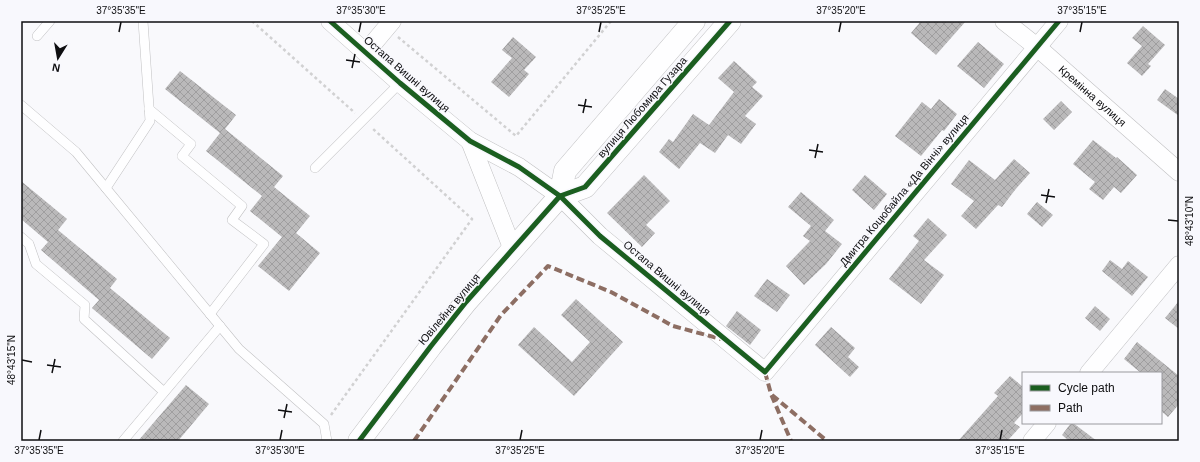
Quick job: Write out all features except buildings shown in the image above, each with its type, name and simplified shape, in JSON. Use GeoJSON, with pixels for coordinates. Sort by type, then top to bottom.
{"type":"FeatureCollection","features":[{"type":"Feature","properties":{"kind":"street","name":"Остапа Вишні вулиця"},"geometry":{"type":"LineString","coordinates":[[330,21],[400,83],[470,141],[519,168],[560,196],[600,236],[765,372]]}},
{"type":"Feature","properties":{"kind":"street","name":"вулиця Любомира Гузара"},"geometry":{"type":"LineString","coordinates":[[560,196],[565,171],[694,21]]}},
{"type":"Feature","properties":{"kind":"street","name":"вулиця Любомира Гузара"},"geometry":{"type":"LineString","coordinates":[[560,196],[585,187],[730,21]]}},
{"type":"Feature","properties":{"kind":"street","name":"Кремінна вулиця"},"geometry":{"type":"LineString","coordinates":[[1004,21],[1037,47],[1179,172]]}},
{"type":"Feature","properties":{"kind":"street","name":"Дмитра Коцюбайла «Да Вінчі» вулиця"},"geometry":{"type":"LineString","coordinates":[[765,372],[1059,21]]}},
{"type":"Feature","properties":{"kind":"street"},"geometry":{"type":"LineString","coordinates":[[366,52],[389,24]]}},
{"type":"Feature","properties":{"kind":"street"},"geometry":{"type":"LineString","coordinates":[[470,141],[513,250]]}},
{"type":"Feature","properties":{"kind":"street","name":"Ювілейна вулиця"},"geometry":{"type":"LineString","coordinates":[[361,440],[466,302],[560,196]]}},
{"type":"Feature","properties":{"kind":"street"},"geometry":{"type":"LineString","coordinates":[[1090,372],[1179,265]]}},
{"type":"Feature","properties":{"kind":"street"},"geometry":{"type":"LineString","coordinates":[[1032,441],[1046,424]]}},
{"type":"Feature","properties":{"kind":"lane"},"geometry":{"type":"LineString","coordinates":[[37,36],[50,21]]}},
{"type":"Feature","properties":{"kind":"lane"},"geometry":{"type":"LineString","coordinates":[[106,188],[150,121],[143,21]]}},
{"type":"Feature","properties":{"kind":"lane"},"geometry":{"type":"LineString","coordinates":[[315,168],[400,83]]}},
{"type":"Feature","properties":{"kind":"lane"},"geometry":{"type":"LineString","coordinates":[[21,105],[76,152],[239,349],[324,424],[327,441]]}},
{"type":"Feature","properties":{"kind":"lane"},"geometry":{"type":"LineString","coordinates":[[149,109],[191,144],[182,156],[242,206],[232,220],[264,244],[210,314]]}},
{"type":"Feature","properties":{"kind":"lane"},"geometry":{"type":"LineString","coordinates":[[21,237],[29,244],[36,264],[85,305],[84,319],[164,392]]}},
{"type":"Feature","properties":{"kind":"lane"},"geometry":{"type":"LineString","coordinates":[[123,441],[220,326]]}},
{"type":"Feature","properties":{"kind":"path"},"geometry":{"type":"LineString","coordinates":[[389,24],[516,136],[611,21]]}},
{"type":"Feature","properties":{"kind":"path"},"geometry":{"type":"LineString","coordinates":[[324,424],[472,219]]}},
{"type":"Feature","properties":{"kind":"marked path"},"geometry":{"type":"LineString","coordinates":[[414,441],[501,315],[548,266],[611,292],[673,326],[721,339]]}},
{"type":"Feature","properties":{"kind":"marked path"},"geometry":{"type":"LineString","coordinates":[[765,372],[771,394],[791,441]]}},
{"type":"Feature","properties":{"kind":"marked path"},"geometry":{"type":"LineString","coordinates":[[772,395],[827,441]]}},
{"type":"Feature","properties":{"kind":"cycle path"},"geometry":{"type":"LineString","coordinates":[[330,21],[400,83],[470,141],[519,167],[560,196],[600,236],[765,372],[1059,21]]}},
{"type":"Feature","properties":{"kind":"cycle path"},"geometry":{"type":"LineString","coordinates":[[359,441],[466,302],[560,196],[585,187],[730,21]]}}]}
